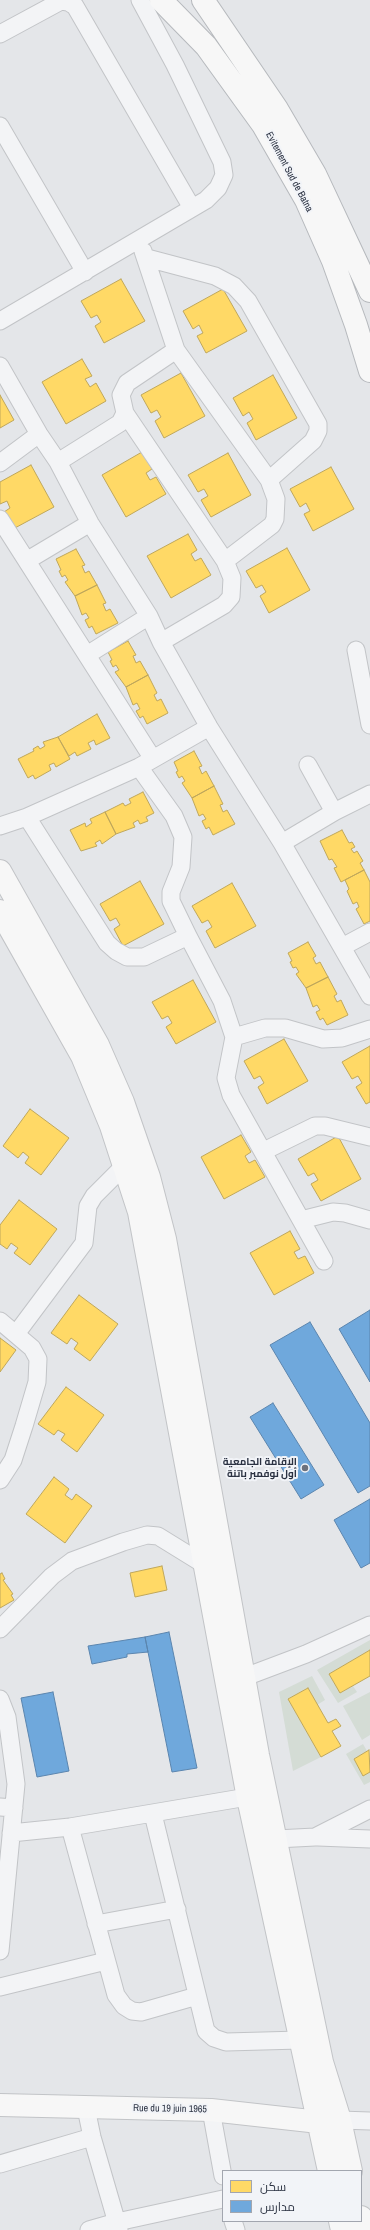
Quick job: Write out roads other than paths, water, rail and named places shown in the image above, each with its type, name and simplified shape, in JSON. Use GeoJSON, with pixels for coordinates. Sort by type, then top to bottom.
{"type":"FeatureCollection","features":[{"type":"Feature","properties":{"kind":"main road","name":"Evitement Sud de Batna"},"geometry":{"type":"LineString","coordinates":[[160,0],[206,46],[271,138],[306,200],[333,261],[356,325],[370,371]]}},
{"type":"Feature","properties":{"kind":"main road","name":"Evitement Sud de Batna"},"geometry":{"type":"LineString","coordinates":[[203,0],[277,110],[315,174],[370,291]]}},
{"type":"Feature","properties":{"kind":"main road"},"geometry":{"type":"LineString","coordinates":[[0,871],[98,1045],[123,1102],[149,1177],[165,1238],[244,1677],[257,1796],[276,1839],[322,2062],[340,2120],[351,2170]]}},
{"type":"Feature","properties":{"kind":"main road"},"geometry":{"type":"LineString","coordinates":[[0,911],[82,1056],[111,1126],[139,1212],[205,1565],[257,1796],[300,2040],[329,2170]]}},
{"type":"Feature","properties":{"kind":"main road","name":"Rue du 19 juin 1965"},"geometry":{"type":"LineString","coordinates":[[0,2105],[211,2110],[318,2122],[340,2120]]}},
{"type":"Feature","properties":{"kind":"street"},"geometry":{"type":"LineString","coordinates":[[0,322],[206,200],[218,188],[224,175],[222,162],[175,65],[140,0]]}},
{"type":"Feature","properties":{"kind":"street"},"geometry":{"type":"LineString","coordinates":[[0,34],[61,1],[68,2],[75,6],[192,208]]}},
{"type":"Feature","properties":{"kind":"street"},"geometry":{"type":"LineString","coordinates":[[0,126],[85,272]]}},
{"type":"Feature","properties":{"kind":"street"},"geometry":{"type":"LineString","coordinates":[[138,240],[146,258],[176,350],[269,480],[276,499],[275,518],[272,525],[225,561]]}},
{"type":"Feature","properties":{"kind":"street"},"geometry":{"type":"LineString","coordinates":[[146,258],[215,276],[234,286],[248,301],[318,424],[318,431],[313,441],[269,480]]}},
{"type":"Feature","properties":{"kind":"street"},"geometry":{"type":"LineString","coordinates":[[161,642],[224,605],[231,597],[232,578],[225,561],[125,413],[121,395],[127,383],[176,350]]}},
{"type":"Feature","properties":{"kind":"street"},"geometry":{"type":"LineString","coordinates":[[0,366],[39,434],[58,462],[90,523],[149,616],[161,642],[209,727],[282,843],[370,996]]}},
{"type":"Feature","properties":{"kind":"street"},"geometry":{"type":"LineString","coordinates":[[58,462],[120,423],[125,413]]}},
{"type":"Feature","properties":{"kind":"street"},"geometry":{"type":"LineString","coordinates":[[0,463],[39,434]]}},
{"type":"Feature","properties":{"kind":"street"},"geometry":{"type":"LineString","coordinates":[[0,519],[28,560],[86,655],[153,758]]}},
{"type":"Feature","properties":{"kind":"street"},"geometry":{"type":"LineString","coordinates":[[28,560],[90,523]]}},
{"type":"Feature","properties":{"kind":"street"},"geometry":{"type":"LineString","coordinates":[[86,655],[149,616]]}},
{"type":"Feature","properties":{"kind":"street"},"geometry":{"type":"LineString","coordinates":[[356,650],[370,725]]}},
{"type":"Feature","properties":{"kind":"street"},"geometry":{"type":"LineString","coordinates":[[0,826],[26,817],[138,767],[209,727]]}},
{"type":"Feature","properties":{"kind":"street"},"geometry":{"type":"LineString","coordinates":[[308,765],[334,812]]}},
{"type":"Feature","properties":{"kind":"street"},"geometry":{"type":"LineString","coordinates":[[138,767],[174,816],[183,837],[181,868],[171,892],[171,901],[222,1001],[234,1037],[226,1078],[231,1095],[242,1117],[264,1151],[324,1261]]}},
{"type":"Feature","properties":{"kind":"street"},"geometry":{"type":"LineString","coordinates":[[282,843],[334,812],[370,794]]}},
{"type":"Feature","properties":{"kind":"street"},"geometry":{"type":"LineString","coordinates":[[26,817],[107,943],[116,951],[127,957],[144,958],[188,936]]}},
{"type":"Feature","properties":{"kind":"street"},"geometry":{"type":"LineString","coordinates":[[342,947],[370,932]]}},
{"type":"Feature","properties":{"kind":"street"},"geometry":{"type":"LineString","coordinates":[[234,1037],[265,1028],[285,1028],[324,1039],[342,1038],[370,1029]]}},
{"type":"Feature","properties":{"kind":"street"},"geometry":{"type":"LineString","coordinates":[[264,1151],[315,1126],[325,1126],[370,1137]]}},
{"type":"Feature","properties":{"kind":"street"},"geometry":{"type":"LineString","coordinates":[[16,1334],[84,1243],[88,1206],[94,1196],[124,1166]]}},
{"type":"Feature","properties":{"kind":"street"},"geometry":{"type":"LineString","coordinates":[[301,1220],[333,1212],[345,1213],[370,1220]]}},
{"type":"Feature","properties":{"kind":"street"},"geometry":{"type":"LineString","coordinates":[[0,1321],[32,1348],[38,1359],[37,1382],[13,1460],[0,1480]]}},
{"type":"Feature","properties":{"kind":"street"},"geometry":{"type":"LineString","coordinates":[[0,1628],[52,1576],[72,1561],[147,1534],[158,1536],[205,1565]]}},
{"type":"Feature","properties":{"kind":"street"},"geometry":{"type":"LineString","coordinates":[[244,1677],[306,1654],[370,1625]]}},
{"type":"Feature","properties":{"kind":"street"},"geometry":{"type":"LineString","coordinates":[[0,1700],[6,1717],[16,1784],[7,1808],[11,1833],[0,1951]]}},
{"type":"Feature","properties":{"kind":"street"},"geometry":{"type":"LineString","coordinates":[[11,1833],[70,1827],[257,1796]]}},
{"type":"Feature","properties":{"kind":"street"},"geometry":{"type":"LineString","coordinates":[[315,1837],[370,1809]]}},
{"type":"Feature","properties":{"kind":"street"},"geometry":{"type":"LineString","coordinates":[[154,1814],[206,2031],[214,2038],[234,2042],[300,2040]]}},
{"type":"Feature","properties":{"kind":"street"},"geometry":{"type":"LineString","coordinates":[[70,1827],[116,1995],[124,2006],[132,2011],[141,2012],[197,1996]]}},
{"type":"Feature","properties":{"kind":"street"},"geometry":{"type":"LineString","coordinates":[[276,1839],[315,1837],[370,1839]]}},
{"type":"Feature","properties":{"kind":"street"},"geometry":{"type":"LineString","coordinates":[[96,1924],[177,1909]]}},
{"type":"Feature","properties":{"kind":"street"},"geometry":{"type":"LineString","coordinates":[[0,1987],[106,1961]]}},
{"type":"Feature","properties":{"kind":"street"},"geometry":{"type":"LineString","coordinates":[[86,2108],[92,2137],[118,2226]]}},
{"type":"Feature","properties":{"kind":"street"},"geometry":{"type":"LineString","coordinates":[[211,2110],[222,2170]]}},
{"type":"Feature","properties":{"kind":"street"},"geometry":{"type":"LineString","coordinates":[[340,2120],[370,2121]]}},
{"type":"Feature","properties":{"kind":"street"},"geometry":{"type":"LineString","coordinates":[[0,2164],[92,2137]]}},
{"type":"Feature","properties":{"kind":"street"},"geometry":{"type":"LineString","coordinates":[[89,2230],[118,2226],[222,2199]]}},
{"type":"Feature","properties":{"kind":"place","name":"الإقامة الجامعية أول نوفمبر باتنة"},"geometry":{"type":"Point","coordinates":[305,1468]}}]}
